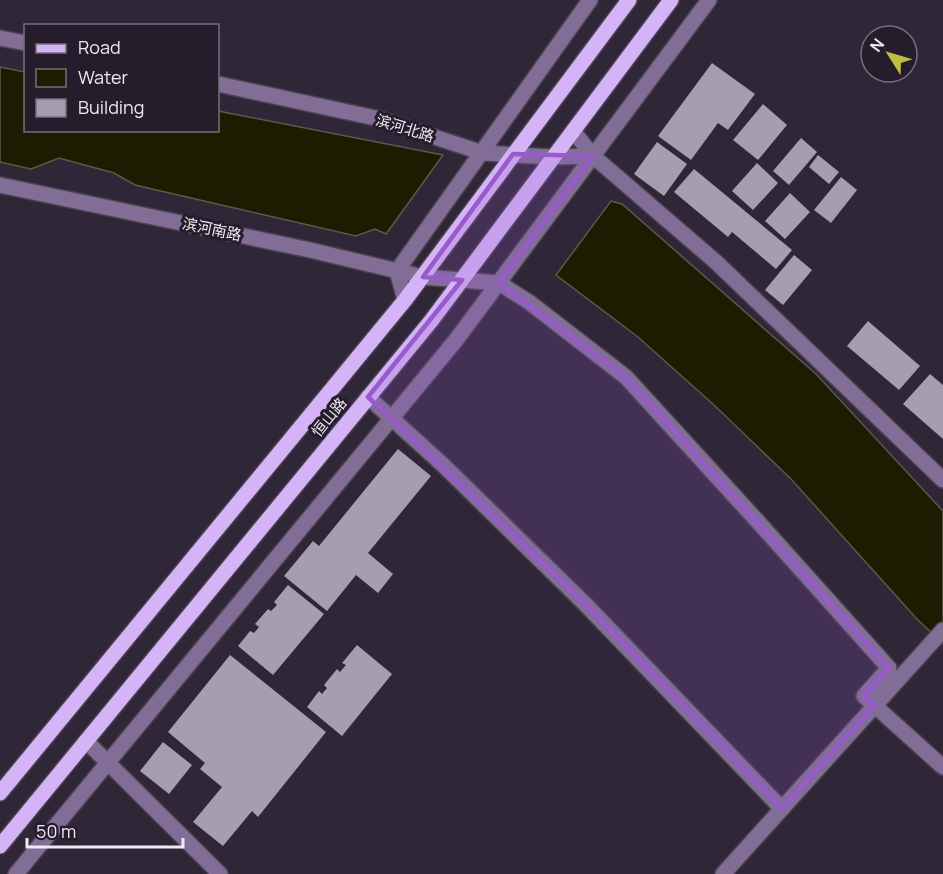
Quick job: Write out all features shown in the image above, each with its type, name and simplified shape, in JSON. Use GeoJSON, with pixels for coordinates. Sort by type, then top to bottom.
{"type":"FeatureCollection","features":[{"type":"Feature","properties":{"kind":"main road","name":"恒山路"},"geometry":{"type":"LineString","coordinates":[[0,793],[405,300],[629,0]]}},
{"type":"Feature","properties":{"kind":"main road","name":"恒山路"},"geometry":{"type":"LineString","coordinates":[[0,846],[431,321],[671,0]]}},
{"type":"Feature","properties":{"kind":"street"},"geometry":{"type":"LineString","coordinates":[[405,300],[397,271],[590,0]]}},
{"type":"Feature","properties":{"kind":"street"},"geometry":{"type":"LineString","coordinates":[[16,874],[456,340],[709,0]]}},
{"type":"Feature","properties":{"kind":"street"},"geometry":{"type":"LineString","coordinates":[[0,38],[24,43]]}},
{"type":"Feature","properties":{"kind":"street","name":"滨河北路"},"geometry":{"type":"LineString","coordinates":[[219,84],[380,119],[483,153],[552,157],[593,156]]}},
{"type":"Feature","properties":{"kind":"street"},"geometry":{"type":"LineString","coordinates":[[573,131],[593,156],[716,262],[943,480]]}},
{"type":"Feature","properties":{"kind":"street","name":"滨河南路"},"geometry":{"type":"LineString","coordinates":[[0,185],[310,250],[423,277],[499,283]]}},
{"type":"Feature","properties":{"kind":"street"},"geometry":{"type":"LineString","coordinates":[[499,283],[529,302],[626,377],[883,660],[889,668],[864,696],[943,767]]}},
{"type":"Feature","properties":{"kind":"street"},"geometry":{"type":"LineString","coordinates":[[368,397],[443,465],[586,605],[782,809]]}},
{"type":"Feature","properties":{"kind":"street"},"geometry":{"type":"LineString","coordinates":[[723,874],[943,630]]}},
{"type":"Feature","properties":{"kind":"street"},"geometry":{"type":"LineString","coordinates":[[86,741],[220,874]]}},
{"type":"Feature","properties":{"kind":"highlighted area"},"geometry":{"type":"Polygon","coordinates":[[[513,154],[593,156],[499,283],[626,377],[889,668],[864,696],[875,705],[782,809],[586,605],[368,397],[462,280],[423,277],[513,154]]]}},
{"type":"Feature","properties":{"kind":"water"},"geometry":{"type":"Polygon","coordinates":[[[0,67],[24,72],[24,132],[219,132],[219,111],[443,155],[386,234],[375,229],[356,236],[135,185],[114,173],[59,158],[31,169],[0,162],[0,67]]]}},
{"type":"Feature","properties":{"kind":"water"},"geometry":{"type":"Polygon","coordinates":[[[611,201],[622,204],[816,374],[943,511],[943,644],[916,618],[791,479],[714,405],[638,337],[556,275],[611,201]]]}},
{"type":"Feature","properties":{"kind":"building"},"geometry":{"type":"Polygon","coordinates":[[[712,63],[755,94],[728,130],[718,123],[691,160],[658,136],[712,63]]]}},
{"type":"Feature","properties":{"kind":"building"},"geometry":{"type":"Polygon","coordinates":[[[763,104],[787,125],[758,160],[733,140],[763,104]]]}},
{"type":"Feature","properties":{"kind":"building"},"geometry":{"type":"Polygon","coordinates":[[[801,138],[817,152],[789,185],[773,171],[801,138]]]}},
{"type":"Feature","properties":{"kind":"building"},"geometry":{"type":"Polygon","coordinates":[[[657,142],[687,164],[664,196],[634,174],[657,142]]]}},
{"type":"Feature","properties":{"kind":"building"},"geometry":{"type":"Polygon","coordinates":[[[818,155],[839,172],[829,184],[809,167],[818,155]]]}},
{"type":"Feature","properties":{"kind":"building"},"geometry":{"type":"Polygon","coordinates":[[[757,163],[778,183],[753,210],[732,191],[757,163]]]}},
{"type":"Feature","properties":{"kind":"building"},"geometry":{"type":"Polygon","coordinates":[[[694,169],[792,250],[776,269],[732,232],[728,237],[674,192],[694,169]]]}},
{"type":"Feature","properties":{"kind":"building"},"geometry":{"type":"Polygon","coordinates":[[[841,177],[857,190],[831,223],[814,210],[841,177]]]}},
{"type":"Feature","properties":{"kind":"building"},"geometry":{"type":"Polygon","coordinates":[[[790,193],[810,212],[785,239],[765,221],[790,193]]]}},
{"type":"Feature","properties":{"kind":"building"},"geometry":{"type":"Polygon","coordinates":[[[794,255],[812,270],[783,305],[765,290],[794,255]]]}},
{"type":"Feature","properties":{"kind":"building"},"geometry":{"type":"Polygon","coordinates":[[[868,321],[920,366],[899,390],[847,346],[868,321]]]}},
{"type":"Feature","properties":{"kind":"building"},"geometry":{"type":"Polygon","coordinates":[[[930,374],[943,385],[943,439],[903,404],[930,374]]]}},
{"type":"Feature","properties":{"kind":"building"},"geometry":{"type":"Polygon","coordinates":[[[398,449],[431,476],[368,553],[393,574],[378,593],[356,575],[327,611],[284,576],[313,541],[319,546],[398,449]]]}},
{"type":"Feature","properties":{"kind":"building"},"geometry":{"type":"Polygon","coordinates":[[[288,585],[324,614],[273,675],[238,646],[250,631],[254,633],[259,627],[255,624],[268,609],[271,611],[277,605],[274,602],[288,585]]]}},
{"type":"Feature","properties":{"kind":"building"},"geometry":{"type":"Polygon","coordinates":[[[357,645],[392,674],[342,736],[307,707],[319,691],[322,694],[327,688],[324,685],[337,669],[340,672],[346,665],[342,663],[357,645]]]}},
{"type":"Feature","properties":{"kind":"building"},"geometry":{"type":"Polygon","coordinates":[[[230,655],[326,732],[258,817],[252,811],[223,846],[193,822],[222,787],[200,769],[205,763],[168,732],[230,655]]]}},
{"type":"Feature","properties":{"kind":"building"},"geometry":{"type":"Polygon","coordinates":[[[163,742],[192,765],[169,794],[140,771],[163,742]]]}}]}
